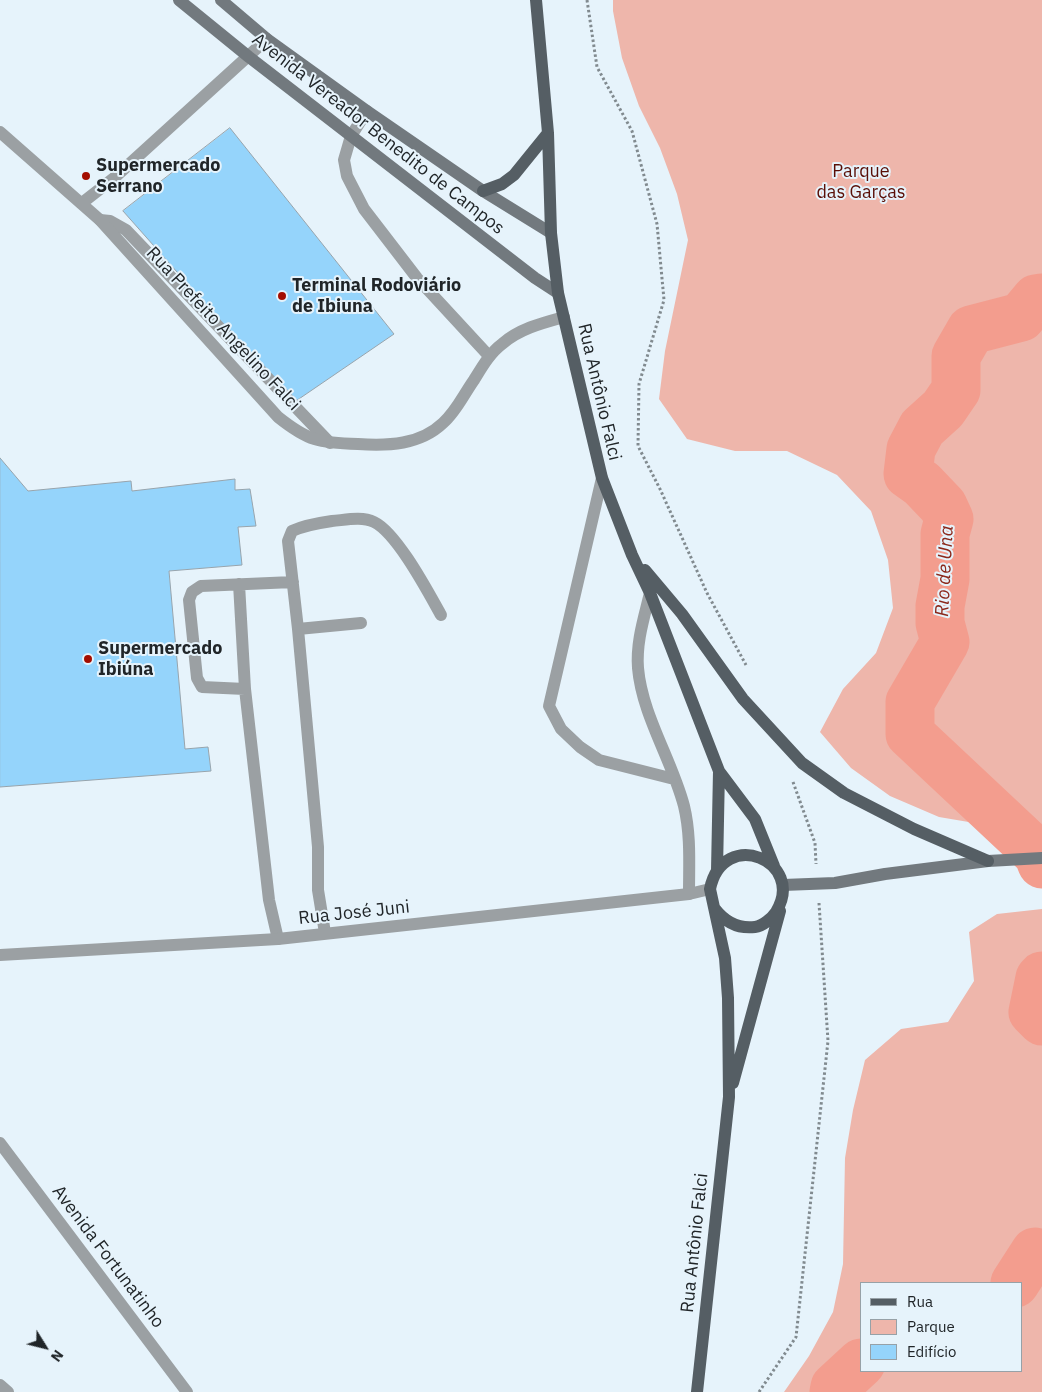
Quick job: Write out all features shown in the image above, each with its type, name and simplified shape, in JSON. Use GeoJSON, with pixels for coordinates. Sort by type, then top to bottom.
{"type":"FeatureCollection","features":[{"type":"Feature","properties":{"kind":"main road","name":"Avenida Vereador Benedito de Campos"},"geometry":{"type":"LineString","coordinates":[[179,0],[351,136],[535,278],[558,293]]}},
{"type":"Feature","properties":{"kind":"main road","name":"Avenida Vereador Benedito de Campos"},"geometry":{"type":"LineString","coordinates":[[221,0],[268,39],[367,111],[483,191],[551,233]]}},
{"type":"Feature","properties":{"kind":"main road","name":"Rua Antônio Falci"},"geometry":{"type":"LineString","coordinates":[[536,0],[548,133],[551,233],[558,293],[602,478],[632,555],[650,593],[719,771],[755,819],[774,866]]}},
{"type":"Feature","properties":{"kind":"main road"},"geometry":{"type":"LineString","coordinates":[[483,191],[502,184],[514,174],[548,133]]}},
{"type":"Feature","properties":{"kind":"main road"},"geometry":{"type":"LineString","coordinates":[[632,555],[682,614],[743,699],[802,763],[844,793],[914,829],[988,861]]}},
{"type":"Feature","properties":{"kind":"main road","name":"Rua Antônio Falci"},"geometry":{"type":"LineString","coordinates":[[717,870],[719,771]]}},
{"type":"Feature","properties":{"kind":"main road"},"geometry":{"type":"LineString","coordinates":[[746,854],[759,856],[774,866],[779,873],[783,885],[782,902],[772,918],[757,927],[739,927],[723,919],[715,909],[710,889],[717,870],[726,861],[738,855],[746,854]]}},
{"type":"Feature","properties":{"kind":"main road"},"geometry":{"type":"LineString","coordinates":[[783,885],[835,883],[885,874],[988,861],[1042,858]]}},
{"type":"Feature","properties":{"kind":"main road","name":"Rua Antônio Falci"},"geometry":{"type":"LineString","coordinates":[[729,1097],[782,902]]}},
{"type":"Feature","properties":{"kind":"main road","name":"Rua Antônio Falci"},"geometry":{"type":"LineString","coordinates":[[697,1392],[729,1097],[727,982],[725,958],[715,909]]}},
{"type":"Feature","properties":{"kind":"street"},"geometry":{"type":"LineString","coordinates":[[82,203],[114,178],[268,39]]}},
{"type":"Feature","properties":{"kind":"street"},"geometry":{"type":"LineString","coordinates":[[367,111],[351,136],[344,160],[347,176],[364,209],[417,278],[489,356]]}},
{"type":"Feature","properties":{"kind":"street","name":"Rua Prefeito Angelino Falci"},"geometry":{"type":"LineString","coordinates":[[0,132],[100,220],[278,417],[295,431],[313,440],[330,443],[386,445],[414,441],[431,433],[445,422],[489,356],[502,343],[534,325],[564,317]]}},
{"type":"Feature","properties":{"kind":"street"},"geometry":{"type":"LineString","coordinates":[[100,220],[110,221],[126,230],[330,443]]}},
{"type":"Feature","properties":{"kind":"street"},"geometry":{"type":"LineString","coordinates":[[602,478],[548,706],[561,729],[580,747],[599,760],[674,779]]}},
{"type":"Feature","properties":{"kind":"street"},"geometry":{"type":"LineString","coordinates":[[325,933],[318,890],[318,847],[288,541],[292,531],[305,525],[358,519],[373,521],[383,528],[413,566],[440,615]]}},
{"type":"Feature","properties":{"kind":"street"},"geometry":{"type":"LineString","coordinates":[[246,690],[202,687],[197,678],[189,600],[192,592],[201,586],[293,582]]}},
{"type":"Feature","properties":{"kind":"street"},"geometry":{"type":"LineString","coordinates":[[239,584],[246,690],[270,900],[278,938]]}},
{"type":"Feature","properties":{"kind":"street"},"geometry":{"type":"LineString","coordinates":[[650,593],[639,639],[638,667],[642,692],[684,806],[689,844],[688,894]]}},
{"type":"Feature","properties":{"kind":"street"},"geometry":{"type":"LineString","coordinates":[[298,629],[360,623]]}},
{"type":"Feature","properties":{"kind":"street","name":"Rua José Juni"},"geometry":{"type":"LineString","coordinates":[[0,955],[278,938],[688,894],[710,889]]}},
{"type":"Feature","properties":{"kind":"street","name":"Avenida Fortunatinho"},"geometry":{"type":"LineString","coordinates":[[0,1143],[187,1392]]}},
{"type":"Feature","properties":{"kind":"street"},"geometry":{"type":"LineString","coordinates":[[0,1386],[8,1392]]}},
{"type":"Feature","properties":{"kind":"green space","name":"Parque das Garças"},"geometry":{"type":"Polygon","coordinates":[[[613,0],[1042,0],[1042,828],[1004,828],[939,817],[890,796],[851,768],[820,732],[843,689],[876,653],[893,608],[888,560],[871,511],[837,475],[787,451],[735,451],[687,439],[659,399],[665,351],[688,240],[677,194],[660,148],[639,106],[622,58],[613,11],[613,0]]]}},
{"type":"Feature","properties":{"kind":"green space"},"geometry":{"type":"Polygon","coordinates":[[[1042,909],[1042,1392],[784,1392],[809,1356],[833,1312],[843,1264],[845,1158],[853,1110],[865,1060],[901,1029],[948,1022],[974,981],[969,932],[997,914],[1042,909]]]}},
{"type":"Feature","properties":{"kind":"building"},"geometry":{"type":"Polygon","coordinates":[[[230,128],[394,334],[293,403],[123,211],[230,128]]]}},
{"type":"Feature","properties":{"kind":"building","name":"Supermercado Ibiúna"},"geometry":{"type":"Polygon","coordinates":[[[0,458],[28,491],[131,481],[132,491],[235,479],[235,490],[250,489],[256,526],[238,527],[242,565],[169,571],[185,749],[208,747],[211,771],[0,787],[0,458]]]}},
{"type":"Feature","properties":{"kind":"waterway","name":"Rio de Una"},"geometry":{"type":"LineString","coordinates":[[1042,298],[1036,299],[1021,317],[971,330],[956,356],[956,390],[943,409],[922,428],[911,449],[908,474],[922,484],[943,506],[949,519],[945,534],[945,579],[940,606],[940,623],[945,642],[910,702],[910,734],[1038,854],[1042,864]]}},
{"type":"Feature","properties":{"kind":"waterway","name":"Rio de Una"},"geometry":{"type":"LineString","coordinates":[[1042,976],[1033,1012],[1042,1021]]}},
{"type":"Feature","properties":{"kind":"waterway","name":"Rio de Una"},"geometry":{"type":"LineString","coordinates":[[1016,1282],[1035,1252],[1042,1254]]}},
{"type":"Feature","properties":{"kind":"waterway","name":"Rio de Una"},"geometry":{"type":"LineString","coordinates":[[834,1392],[835,1387],[860,1364]]}},
{"type":"Feature","properties":{"kind":"place","name":"Supermercado Serrano"},"geometry":{"type":"Point","coordinates":[86,176]}},
{"type":"Feature","properties":{"kind":"place","name":"Terminal Rodoviário de Ibiuna"},"geometry":{"type":"Point","coordinates":[282,296]}},
{"type":"Feature","properties":{"kind":"place","name":"Supermercado Ibiúna"},"geometry":{"type":"Point","coordinates":[88,659]}}]}
